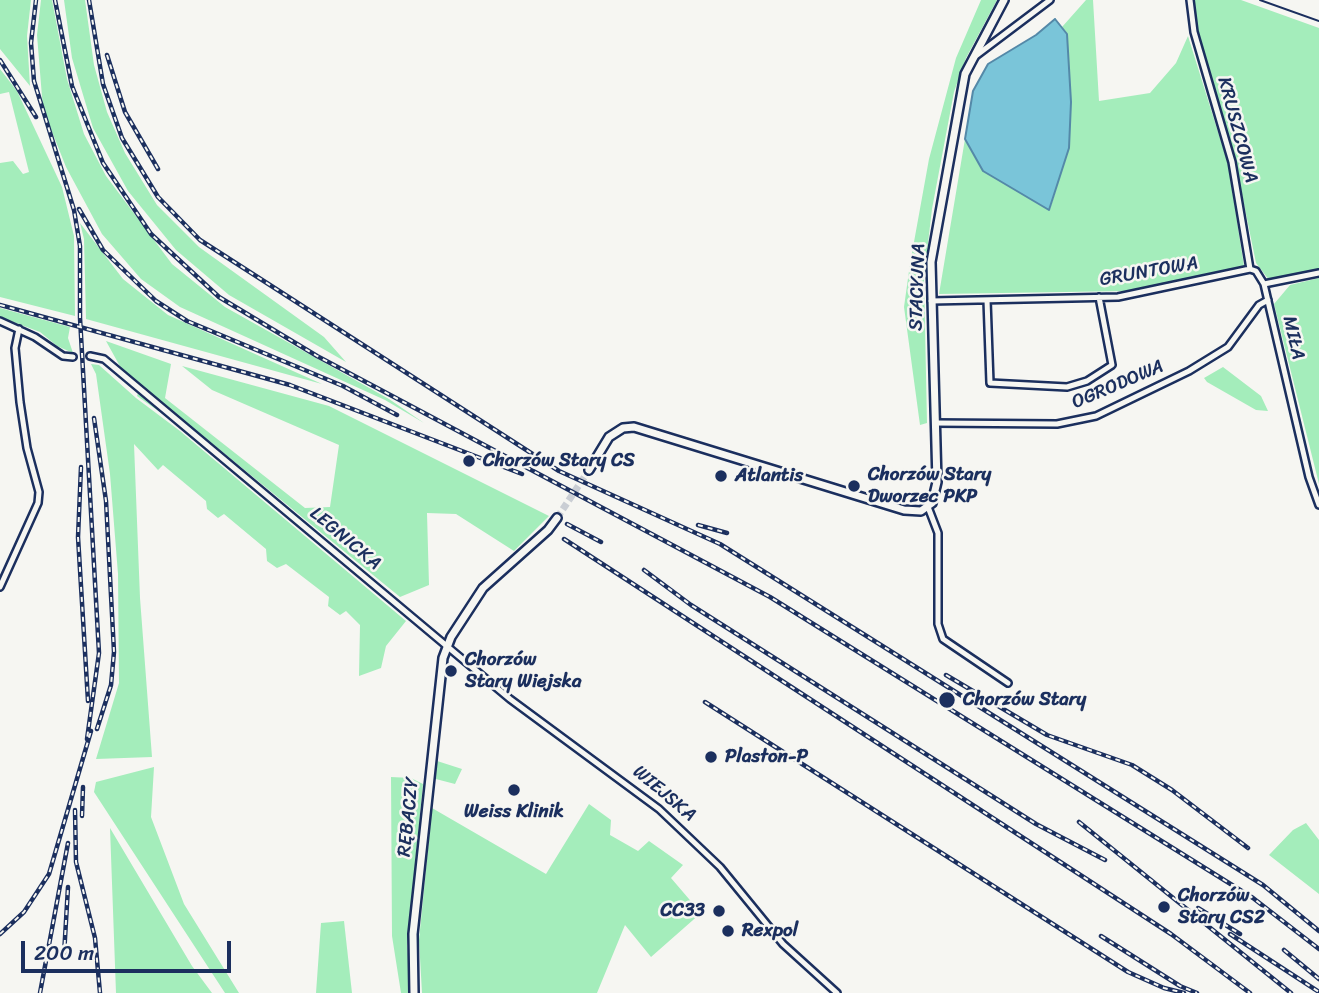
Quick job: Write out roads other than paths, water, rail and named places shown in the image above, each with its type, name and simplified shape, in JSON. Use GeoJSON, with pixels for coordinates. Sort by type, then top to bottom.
{"type":"FeatureCollection","features":[{"type":"Feature","properties":{"kind":"street","name":"STACYJNA"},"geometry":{"type":"LineString","coordinates":[[928,507],[937,490],[931,262],[960,93],[972,59],[1004,0]]}},
{"type":"Feature","properties":{"kind":"street"},"geometry":{"type":"LineString","coordinates":[[972,59],[1050,0]]}},
{"type":"Feature","properties":{"kind":"street","name":"KRUSZCOWA"},"geometry":{"type":"LineString","coordinates":[[1189,0],[1194,32],[1232,162],[1250,269]]}},
{"type":"Feature","properties":{"kind":"street"},"geometry":{"type":"LineString","coordinates":[[1250,269],[1256,271],[1264,284],[1268,300]]}},
{"type":"Feature","properties":{"kind":"street","name":"GRUNTOWA"},"geometry":{"type":"LineString","coordinates":[[931,301],[1135,295],[1250,269]]}},
{"type":"Feature","properties":{"kind":"street"},"geometry":{"type":"LineString","coordinates":[[1264,284],[1319,273]]}},
{"type":"Feature","properties":{"kind":"street"},"geometry":{"type":"LineString","coordinates":[[986,300],[990,383],[1068,387],[1087,381],[1112,365],[1099,298]]}},
{"type":"Feature","properties":{"kind":"street","name":"OGRODOWA"},"geometry":{"type":"LineString","coordinates":[[934,423],[1058,424],[1096,416],[1189,371],[1228,347],[1259,305],[1268,300]]}},
{"type":"Feature","properties":{"kind":"street","name":"MIŁA"},"geometry":{"type":"LineString","coordinates":[[1268,300],[1309,477],[1319,505]]}},
{"type":"Feature","properties":{"kind":"street"},"geometry":{"type":"LineString","coordinates":[[0,321],[19,329],[63,356],[73,358]]}},
{"type":"Feature","properties":{"kind":"street"},"geometry":{"type":"LineString","coordinates":[[0,587],[38,503],[39,492],[27,448],[20,402],[15,348],[19,329]]}},
{"type":"Feature","properties":{"kind":"street","name":"LEGNICKA"},"geometry":{"type":"LineString","coordinates":[[90,356],[104,359],[448,645]]}},
{"type":"Feature","properties":{"kind":"street"},"geometry":{"type":"LineString","coordinates":[[589,470],[609,436],[623,428],[634,427],[904,510],[918,512],[928,507],[937,526],[938,624],[943,639],[1008,683]]}},
{"type":"Feature","properties":{"kind":"street"},"geometry":{"type":"LineString","coordinates":[[448,645],[483,588],[548,530],[557,518]]}},
{"type":"Feature","properties":{"kind":"street","name":"RĘBACZY"},"geometry":{"type":"LineString","coordinates":[[414,993],[413,934],[440,673],[448,645]]}},
{"type":"Feature","properties":{"kind":"street","name":"WIEJSKA"},"geometry":{"type":"LineString","coordinates":[[448,645],[510,699],[614,774],[677,825],[720,867],[783,944],[837,993]]}},
{"type":"Feature","properties":{"kind":"water"},"geometry":{"type":"Polygon","coordinates":[[[1055,19],[1067,34],[1071,102],[1069,148],[1049,210],[983,171],[965,139],[973,91],[988,64],[1036,35],[1055,19]]]}},
{"type":"Feature","properties":{"kind":"tunnel"},"geometry":{"type":"LineString","coordinates":[[73,357],[90,356]]}},
{"type":"Feature","properties":{"kind":"tunnel"},"geometry":{"type":"LineString","coordinates":[[557,518],[589,470]]}},
{"type":"Feature","properties":{"kind":"tram line"},"geometry":{"type":"LineString","coordinates":[[1260,0],[1319,21]]}},
{"type":"Feature","properties":{"kind":"railway"},"geometry":{"type":"LineString","coordinates":[[36,0],[31,43],[34,81],[74,210],[80,246],[80,318],[99,653],[87,739]]}},
{"type":"Feature","properties":{"kind":"railway"},"geometry":{"type":"LineString","coordinates":[[55,0],[72,86],[103,163],[151,234],[219,297],[317,356],[770,597],[1253,898],[1319,949]]}},
{"type":"Feature","properties":{"kind":"railway"},"geometry":{"type":"LineString","coordinates":[[89,0],[103,84],[122,138],[158,197],[200,240],[559,471],[720,544],[1263,885],[1319,931]]}},
{"type":"Feature","properties":{"kind":"railway"},"geometry":{"type":"LineString","coordinates":[[107,55],[125,112],[158,169]]}},
{"type":"Feature","properties":{"kind":"railway"},"geometry":{"type":"LineString","coordinates":[[0,60],[36,117]]}},
{"type":"Feature","properties":{"kind":"railway"},"geometry":{"type":"LineString","coordinates":[[79,209],[103,250],[156,301],[187,321],[343,386],[397,415]]}},
{"type":"Feature","properties":{"kind":"railway"},"geometry":{"type":"LineString","coordinates":[[0,305],[290,385],[522,474]]}},
{"type":"Feature","properties":{"kind":"railway"},"geometry":{"type":"LineString","coordinates":[[94,418],[106,501],[114,652],[111,685],[97,729]]}},
{"type":"Feature","properties":{"kind":"railway"},"geometry":{"type":"LineString","coordinates":[[81,467],[78,537],[88,701]]}},
{"type":"Feature","properties":{"kind":"railway"},"geometry":{"type":"LineString","coordinates":[[567,524],[601,542]]}},
{"type":"Feature","properties":{"kind":"railway"},"geometry":{"type":"LineString","coordinates":[[698,525],[727,533]]}},
{"type":"Feature","properties":{"kind":"railway"},"geometry":{"type":"LineString","coordinates":[[564,539],[1171,934],[1250,993]]}},
{"type":"Feature","properties":{"kind":"railway"},"geometry":{"type":"LineString","coordinates":[[644,570],[691,605],[1036,824],[1105,860]]}},
{"type":"Feature","properties":{"kind":"railway"},"geometry":{"type":"LineString","coordinates":[[946,675],[1047,735],[1132,765],[1172,790],[1248,848]]}},
{"type":"Feature","properties":{"kind":"railway"},"geometry":{"type":"LineString","coordinates":[[705,702],[1128,972],[1164,988],[1184,993]]}},
{"type":"Feature","properties":{"kind":"railway"},"geometry":{"type":"LineString","coordinates":[[0,934],[24,912],[49,874],[91,731]]}},
{"type":"Feature","properties":{"kind":"railway"},"geometry":{"type":"LineString","coordinates":[[82,816],[83,787]]}},
{"type":"Feature","properties":{"kind":"railway"},"geometry":{"type":"LineString","coordinates":[[75,810],[76,862],[95,938],[100,993]]}},
{"type":"Feature","properties":{"kind":"railway"},"geometry":{"type":"LineString","coordinates":[[1079,822],[1291,993]]}},
{"type":"Feature","properties":{"kind":"railway"},"geometry":{"type":"LineString","coordinates":[[40,993],[68,843]]}},
{"type":"Feature","properties":{"kind":"railway"},"geometry":{"type":"LineString","coordinates":[[64,955],[68,887]]}},
{"type":"Feature","properties":{"kind":"railway"},"geometry":{"type":"LineString","coordinates":[[1198,908],[1240,934]]}},
{"type":"Feature","properties":{"kind":"railway"},"geometry":{"type":"LineString","coordinates":[[1230,934],[1319,992]]}},
{"type":"Feature","properties":{"kind":"railway"},"geometry":{"type":"LineString","coordinates":[[1101,936],[1180,986],[1197,993]]}},
{"type":"Feature","properties":{"kind":"railway"},"geometry":{"type":"LineString","coordinates":[[1284,950],[1319,979]]}},
{"type":"Feature","properties":{"kind":"place","name":"Chorzów Stary CS"},"geometry":{"type":"Point","coordinates":[469,461]}},
{"type":"Feature","properties":{"kind":"place","name":"Atlantis"},"geometry":{"type":"Point","coordinates":[721,476]}},
{"type":"Feature","properties":{"kind":"place","name":"Chorzów Stary Dworzec PKP"},"geometry":{"type":"Point","coordinates":[854,486]}},
{"type":"Feature","properties":{"kind":"place","name":"Chorzów Stary Wiejska"},"geometry":{"type":"Point","coordinates":[451,671]}},
{"type":"Feature","properties":{"kind":"place","name":"Chorzów Stary"},"geometry":{"type":"Point","coordinates":[947,700]}},
{"type":"Feature","properties":{"kind":"place","name":"Plaston-P"},"geometry":{"type":"Point","coordinates":[711,757]}},
{"type":"Feature","properties":{"kind":"place","name":"Weiss Klinik"},"geometry":{"type":"Point","coordinates":[514,790]}},
{"type":"Feature","properties":{"kind":"place","name":"Chorzów Stary CS2"},"geometry":{"type":"Point","coordinates":[1164,907]}},
{"type":"Feature","properties":{"kind":"place","name":"CC33"},"geometry":{"type":"Point","coordinates":[719,911]}},
{"type":"Feature","properties":{"kind":"place","name":"Rexpol"},"geometry":{"type":"Point","coordinates":[728,931]}}]}
